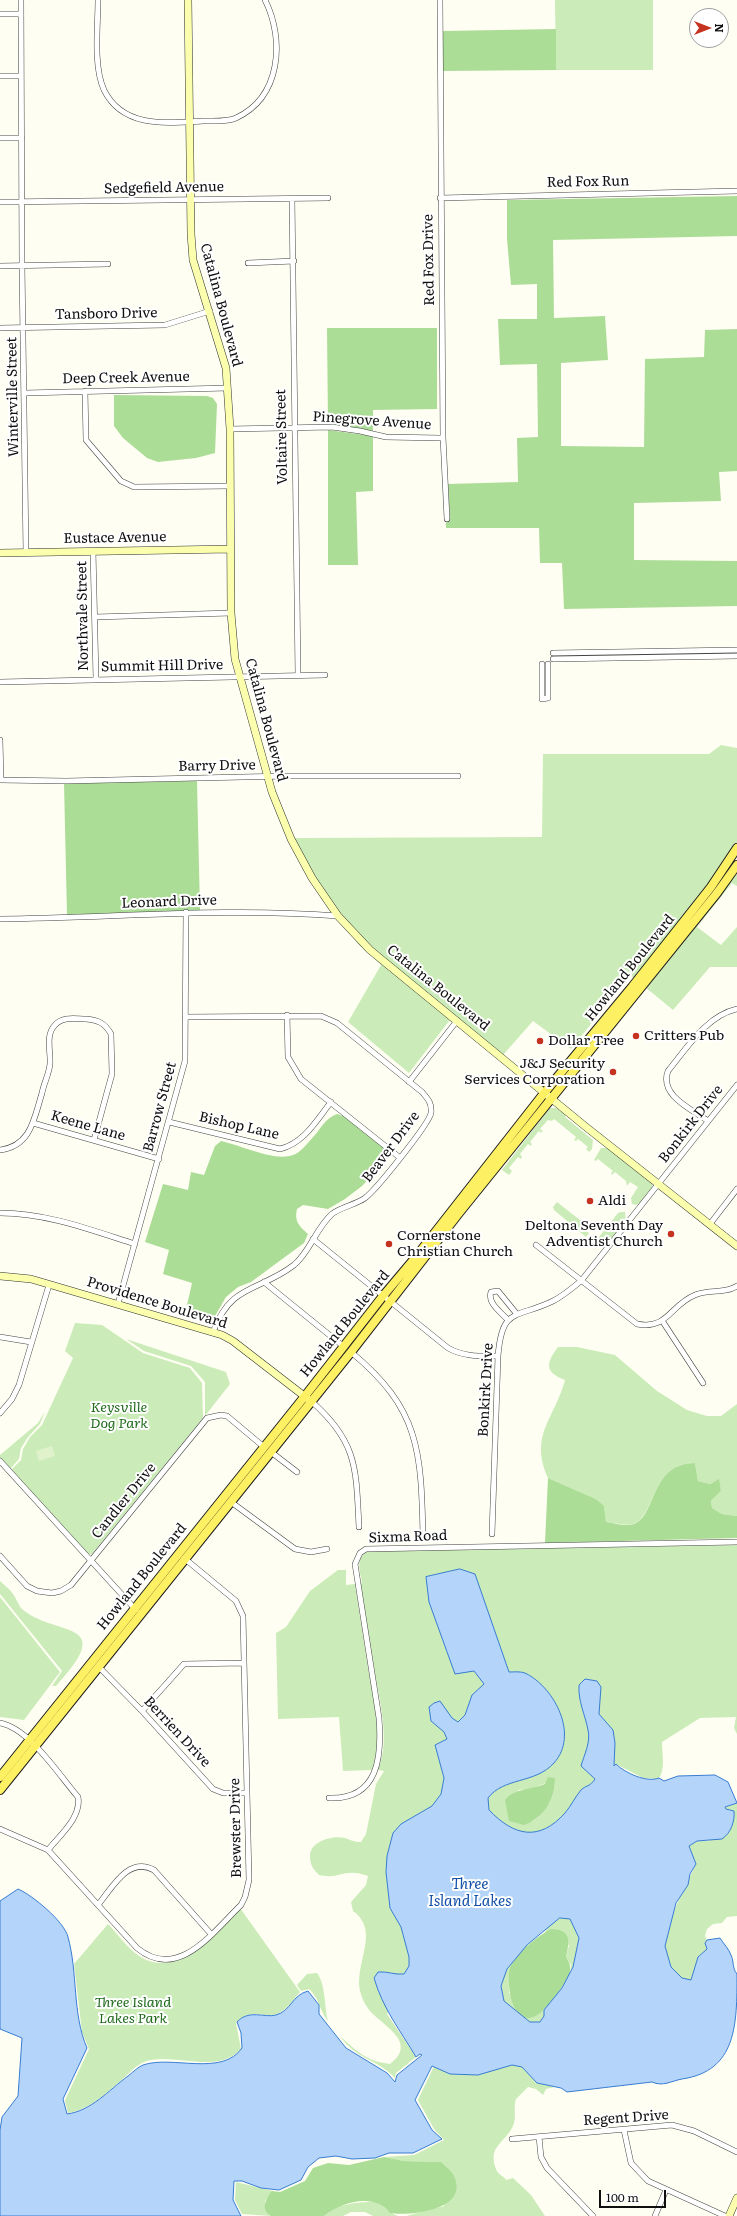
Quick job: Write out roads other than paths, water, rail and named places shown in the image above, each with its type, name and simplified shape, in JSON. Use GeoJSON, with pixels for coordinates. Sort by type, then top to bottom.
{"type":"FeatureCollection","features":[{"type":"Feature","properties":{"kind":"main road","name":"Howland Boulevard"},"geometry":{"type":"LineString","coordinates":[[0,1790],[32,1742],[134,1608],[267,1450],[308,1398],[350,1352],[415,1258],[545,1092],[632,988],[711,887],[737,848]]}},
{"type":"Feature","properties":{"kind":"main road","name":"Howland Boulevard"},"geometry":{"type":"LineString","coordinates":[[308,1398],[343,1346],[386,1298],[552,1099],[712,899],[737,865]]}},
{"type":"Feature","properties":{"kind":"main road","name":"Howland Boulevard"},"geometry":{"type":"LineString","coordinates":[[0,1777],[98,1666],[184,1558],[231,1502],[267,1450]]}},
{"type":"Feature","properties":{"kind":"street","name":"Winterville Street"},"geometry":{"type":"LineString","coordinates":[[21,0],[22,266],[25,393],[26,553]]}},
{"type":"Feature","properties":{"kind":"street"},"geometry":{"type":"LineString","coordinates":[[98,0],[98,70],[104,89],[110,100],[130,117],[148,123],[235,119],[264,97],[272,82],[275,68],[275,30],[271,13],[264,0]]}},
{"type":"Feature","properties":{"kind":"street","name":"Catalina Boulevard"},"geometry":{"type":"LineString","coordinates":[[188,0],[188,122],[193,260],[223,354],[228,388],[230,429],[231,613],[235,660],[267,777],[279,814],[312,878],[338,916],[370,950],[456,1022],[485,1043],[552,1099],[737,1246]]}},
{"type":"Feature","properties":{"kind":"street","name":"Red Fox Drive"},"geometry":{"type":"LineString","coordinates":[[440,0],[440,198],[443,437],[447,519]]}},
{"type":"Feature","properties":{"kind":"street"},"geometry":{"type":"LineString","coordinates":[[0,14],[21,14]]}},
{"type":"Feature","properties":{"kind":"street"},"geometry":{"type":"LineString","coordinates":[[0,76],[21,76]]}},
{"type":"Feature","properties":{"kind":"street"},"geometry":{"type":"LineString","coordinates":[[0,138],[22,138]]}},
{"type":"Feature","properties":{"kind":"street","name":"Red Fox Run"},"geometry":{"type":"LineString","coordinates":[[440,198],[737,191]]}},
{"type":"Feature","properties":{"kind":"street","name":"Sedgefield Avenue"},"geometry":{"type":"LineString","coordinates":[[0,202],[328,198]]}},
{"type":"Feature","properties":{"kind":"street","name":"Voltaire Street"},"geometry":{"type":"LineString","coordinates":[[292,199],[294,261],[294,428],[298,675]]}},
{"type":"Feature","properties":{"kind":"street"},"geometry":{"type":"LineString","coordinates":[[248,263],[294,261]]}},
{"type":"Feature","properties":{"kind":"street"},"geometry":{"type":"LineString","coordinates":[[0,266],[108,264]]}},
{"type":"Feature","properties":{"kind":"street","name":"Tansboro Drive"},"geometry":{"type":"LineString","coordinates":[[0,328],[165,325],[210,312]]}},
{"type":"Feature","properties":{"kind":"street","name":"Deep Creek Avenue"},"geometry":{"type":"LineString","coordinates":[[25,393],[228,388]]}},
{"type":"Feature","properties":{"kind":"street"},"geometry":{"type":"LineString","coordinates":[[85,391],[86,440],[121,481],[134,487],[230,486]]}},
{"type":"Feature","properties":{"kind":"street","name":"Pinegrove Avenue"},"geometry":{"type":"LineString","coordinates":[[230,429],[332,427],[386,437],[440,438]]}},
{"type":"Feature","properties":{"kind":"street","name":"Eustace Avenue"},"geometry":{"type":"LineString","coordinates":[[0,553],[231,549]]}},
{"type":"Feature","properties":{"kind":"street","name":"Northvale Street"},"geometry":{"type":"LineString","coordinates":[[93,552],[96,680]]}},
{"type":"Feature","properties":{"kind":"street"},"geometry":{"type":"LineString","coordinates":[[95,617],[231,613]]}},
{"type":"Feature","properties":{"kind":"street"},"geometry":{"type":"LineString","coordinates":[[553,653],[737,650]]}},
{"type":"Feature","properties":{"kind":"street"},"geometry":{"type":"LineString","coordinates":[[625,652],[625,658]]}},
{"type":"Feature","properties":{"kind":"street"},"geometry":{"type":"LineString","coordinates":[[553,659],[737,656]]}},
{"type":"Feature","properties":{"kind":"street"},"geometry":{"type":"LineString","coordinates":[[542,664],[542,698],[548,698],[548,664]]}},
{"type":"Feature","properties":{"kind":"street","name":"Summit Hill Drive"},"geometry":{"type":"LineString","coordinates":[[0,682],[325,675]]}},
{"type":"Feature","properties":{"kind":"street"},"geometry":{"type":"LineString","coordinates":[[0,740],[0,780]]}},
{"type":"Feature","properties":{"kind":"street","name":"Barry Drive"},"geometry":{"type":"LineString","coordinates":[[0,780],[66,781],[267,777],[458,776]]}},
{"type":"Feature","properties":{"kind":"street","name":"Leonard Drive"},"geometry":{"type":"LineString","coordinates":[[0,918],[66,918],[186,912],[338,916]]}},
{"type":"Feature","properties":{"kind":"street","name":"Barrow Street"},"geometry":{"type":"LineString","coordinates":[[118,1304],[185,1061],[186,912]]}},
{"type":"Feature","properties":{"kind":"street"},"geometry":{"type":"LineString","coordinates":[[708,1121],[672,1095],[666,1085],[666,1076],[668,1071],[714,1018],[726,1012],[737,1010]]}},
{"type":"Feature","properties":{"kind":"street"},"geometry":{"type":"LineString","coordinates":[[287,1015],[287,1048],[294,1070],[301,1079],[399,1157]]}},
{"type":"Feature","properties":{"kind":"street","name":"Beaver Drive"},"geometry":{"type":"LineString","coordinates":[[185,1017],[287,1015],[321,1016],[336,1023],[422,1092],[430,1101],[431,1115],[428,1122],[399,1157],[375,1190],[363,1199],[333,1214],[295,1264],[264,1282],[242,1292],[226,1305],[213,1332]]}},
{"type":"Feature","properties":{"kind":"street"},"geometry":{"type":"LineString","coordinates":[[0,1150],[12,1147],[21,1142],[27,1136],[33,1123],[48,1072],[50,1062],[49,1038],[54,1025],[67,1019],[99,1021],[108,1028],[111,1034],[112,1074],[94,1140]]}},
{"type":"Feature","properties":{"kind":"street"},"geometry":{"type":"LineString","coordinates":[[409,1082],[456,1022]]}},
{"type":"Feature","properties":{"kind":"street","name":"Bonkirk Drive"},"geometry":{"type":"LineString","coordinates":[[492,1534],[498,1356],[502,1332],[508,1320],[516,1313],[531,1310],[554,1301],[581,1281],[737,1085]]}},
{"type":"Feature","properties":{"kind":"street","name":"Bishop Lane"},"geometry":{"type":"LineString","coordinates":[[169,1122],[280,1150],[290,1147],[302,1138],[331,1102]]}},
{"type":"Feature","properties":{"kind":"street","name":"Keene Lane"},"geometry":{"type":"LineString","coordinates":[[33,1123],[159,1159]]}},
{"type":"Feature","properties":{"kind":"street"},"geometry":{"type":"LineString","coordinates":[[710,1224],[737,1189]]}},
{"type":"Feature","properties":{"kind":"street"},"geometry":{"type":"LineString","coordinates":[[0,1213],[22,1213],[46,1217],[135,1244]]}},
{"type":"Feature","properties":{"kind":"street"},"geometry":{"type":"LineString","coordinates":[[313,1239],[456,1352],[472,1356],[498,1356]]}},
{"type":"Feature","properties":{"kind":"street"},"geometry":{"type":"LineString","coordinates":[[536,1245],[636,1324],[652,1325],[663,1322],[672,1311],[695,1295],[711,1291],[730,1290],[737,1286]]}},
{"type":"Feature","properties":{"kind":"street","name":"Providence Boulevard"},"geometry":{"type":"LineString","coordinates":[[0,1276],[31,1279],[213,1332],[233,1340],[308,1398]]}},
{"type":"Feature","properties":{"kind":"street"},"geometry":{"type":"LineString","coordinates":[[264,1282],[343,1346]]}},
{"type":"Feature","properties":{"kind":"street"},"geometry":{"type":"LineString","coordinates":[[0,1413],[12,1399],[19,1385],[49,1285]]}},
{"type":"Feature","properties":{"kind":"street"},"geometry":{"type":"LineString","coordinates":[[508,1320],[492,1302],[490,1296],[491,1292],[498,1291],[516,1313]]}},
{"type":"Feature","properties":{"kind":"street"},"geometry":{"type":"LineString","coordinates":[[663,1322],[703,1383]]}},
{"type":"Feature","properties":{"kind":"street"},"geometry":{"type":"LineString","coordinates":[[0,1337],[31,1342]]}},
{"type":"Feature","properties":{"kind":"street"},"geometry":{"type":"LineString","coordinates":[[350,1352],[384,1383],[396,1399],[415,1439],[420,1464],[423,1534]]}},
{"type":"Feature","properties":{"kind":"street"},"geometry":{"type":"LineString","coordinates":[[308,1398],[333,1421],[342,1432],[352,1453],[357,1475],[359,1527]]}},
{"type":"Feature","properties":{"kind":"street","name":"Candler Drive"},"geometry":{"type":"LineString","coordinates":[[0,1556],[27,1586],[44,1593],[62,1591],[71,1585],[207,1418],[221,1414],[227,1416],[267,1450],[297,1472]]}},
{"type":"Feature","properties":{"kind":"street"},"geometry":{"type":"LineString","coordinates":[[0,1462],[140,1614]]}},
{"type":"Feature","properties":{"kind":"street"},"geometry":{"type":"LineString","coordinates":[[231,1502],[295,1549],[312,1552],[327,1549]]}},
{"type":"Feature","properties":{"kind":"street","name":"Sixma Road"},"geometry":{"type":"LineString","coordinates":[[329,1798],[342,1798],[359,1790],[373,1776],[379,1760],[381,1744],[379,1718],[355,1564],[360,1553],[366,1549],[737,1542]]}},
{"type":"Feature","properties":{"kind":"street","name":"Brewster Drive"},"geometry":{"type":"LineString","coordinates":[[0,1829],[48,1850],[137,1948],[153,1958],[172,1960],[189,1954],[240,1905],[248,1887],[244,1663],[241,1609],[236,1601],[184,1558]]}},
{"type":"Feature","properties":{"kind":"street"},"geometry":{"type":"LineString","coordinates":[[142,1711],[184,1664],[244,1663]]}},
{"type":"Feature","properties":{"kind":"street","name":"Berrien Drive"},"geometry":{"type":"LineString","coordinates":[[98,1666],[142,1711],[213,1789],[223,1793],[247,1793]]}},
{"type":"Feature","properties":{"kind":"street"},"geometry":{"type":"LineString","coordinates":[[0,1723],[8,1724],[32,1742],[78,1797],[79,1804],[73,1818],[48,1850]]}},
{"type":"Feature","properties":{"kind":"street"},"geometry":{"type":"LineString","coordinates":[[98,1905],[130,1868],[139,1866],[149,1867],[154,1870],[211,1934]]}},
{"type":"Feature","properties":{"kind":"street","name":"Regent Drive"},"geometry":{"type":"LineString","coordinates":[[512,2139],[538,2138],[672,2125],[694,2131],[737,2152]]}},
{"type":"Feature","properties":{"kind":"street"},"geometry":{"type":"LineString","coordinates":[[624,2130],[631,2163],[648,2181],[726,2216]]}},
{"type":"Feature","properties":{"kind":"street"},"geometry":{"type":"LineString","coordinates":[[538,2138],[541,2157],[547,2168],[593,2216]]}},
{"type":"Feature","properties":{"kind":"street"},"geometry":{"type":"LineString","coordinates":[[655,2216],[666,2190]]}},
{"type":"Feature","properties":{"kind":"street"},"geometry":{"type":"LineString","coordinates":[[729,2216],[737,2198]]}},
{"type":"Feature","properties":{"kind":"water","name":"Three Island Lakes"},"geometry":{"type":"Polygon","coordinates":[[[460,1569],[475,1574],[509,1672],[525,1673],[547,1690],[554,1701],[564,1726],[564,1739],[561,1752],[554,1763],[546,1770],[538,1774],[502,1787],[488,1798],[489,1810],[508,1826],[527,1832],[536,1832],[546,1828],[565,1813],[581,1790],[595,1779],[581,1766],[589,1739],[579,1691],[579,1685],[585,1679],[597,1681],[601,1687],[599,1714],[613,1730],[615,1743],[614,1766],[616,1764],[630,1774],[648,1779],[659,1778],[664,1781],[678,1776],[715,1775],[728,1782],[737,1803],[725,1807],[726,1809],[734,1811],[732,1826],[728,1834],[722,1839],[697,1841],[689,1846],[696,1864],[690,1874],[688,1885],[676,1903],[665,1946],[671,1967],[682,1978],[691,1980],[698,1957],[707,1949],[705,1943],[707,1940],[720,1938],[730,1953],[734,1969],[737,1974],[736,2010],[730,2042],[724,2055],[714,2066],[700,2074],[667,2083],[660,2084],[652,2082],[567,2092],[561,2088],[537,2083],[522,2067],[512,2065],[478,2075],[450,2074],[432,2066],[415,2100],[432,2130],[442,2139],[413,2153],[389,2153],[375,2158],[352,2159],[336,2156],[319,2158],[308,2167],[301,2180],[279,2190],[261,2188],[242,2181],[234,2181],[233,2200],[241,2216],[0,2216],[0,2130],[2,2117],[18,2096],[22,2038],[0,2029],[0,1901],[18,1889],[47,1909],[60,1924],[68,1937],[73,1965],[79,2021],[87,2048],[63,2099],[67,2114],[84,2109],[92,2104],[137,2068],[143,2065],[168,2062],[196,2064],[210,2063],[233,2057],[242,2048],[241,2033],[237,2022],[246,2016],[271,2016],[281,2013],[298,1996],[308,1991],[319,2005],[319,2014],[346,2048],[387,2073],[395,2082],[397,2075],[422,2055],[420,2054],[416,2057],[387,2010],[374,1978],[378,1972],[404,1974],[409,1966],[409,1957],[401,1927],[390,1908],[386,1872],[387,1856],[393,1833],[401,1824],[432,1806],[441,1794],[444,1778],[435,1745],[447,1739],[444,1732],[431,1721],[429,1707],[440,1701],[452,1718],[458,1722],[465,1715],[472,1695],[484,1684],[474,1671],[455,1674],[429,1602],[426,1577],[460,1569]],[[560,1918],[527,1945],[507,1969],[501,1986],[504,2001],[530,2022],[540,2022],[544,2016],[544,2010],[562,1988],[573,1967],[579,1938],[570,1919],[560,1918]]]}},
{"type":"Feature","properties":{"kind":"place","name":"Critters Pub"},"geometry":{"type":"Point","coordinates":[636,1036]}},
{"type":"Feature","properties":{"kind":"place","name":"Dollar Tree"},"geometry":{"type":"Point","coordinates":[540,1041]}},
{"type":"Feature","properties":{"kind":"place","name":"J&J Security Services Corporation"},"geometry":{"type":"Point","coordinates":[613,1072]}},
{"type":"Feature","properties":{"kind":"place","name":"Aldi"},"geometry":{"type":"Point","coordinates":[590,1201]}},
{"type":"Feature","properties":{"kind":"place","name":"Deltona Seventh Day Adventist Church"},"geometry":{"type":"Point","coordinates":[671,1234]}},
{"type":"Feature","properties":{"kind":"place","name":"Cornerstone Christian Church"},"geometry":{"type":"Point","coordinates":[389,1244]}},
{"type":"Feature","properties":{"kind":"park label","name":"Keysville Dog Park"},"geometry":{"type":"Point","coordinates":[119,1416]}},
{"type":"Feature","properties":{"kind":"park label","name":"Three Island Lakes Park"},"geometry":{"type":"Point","coordinates":[133,2012]}}]}
